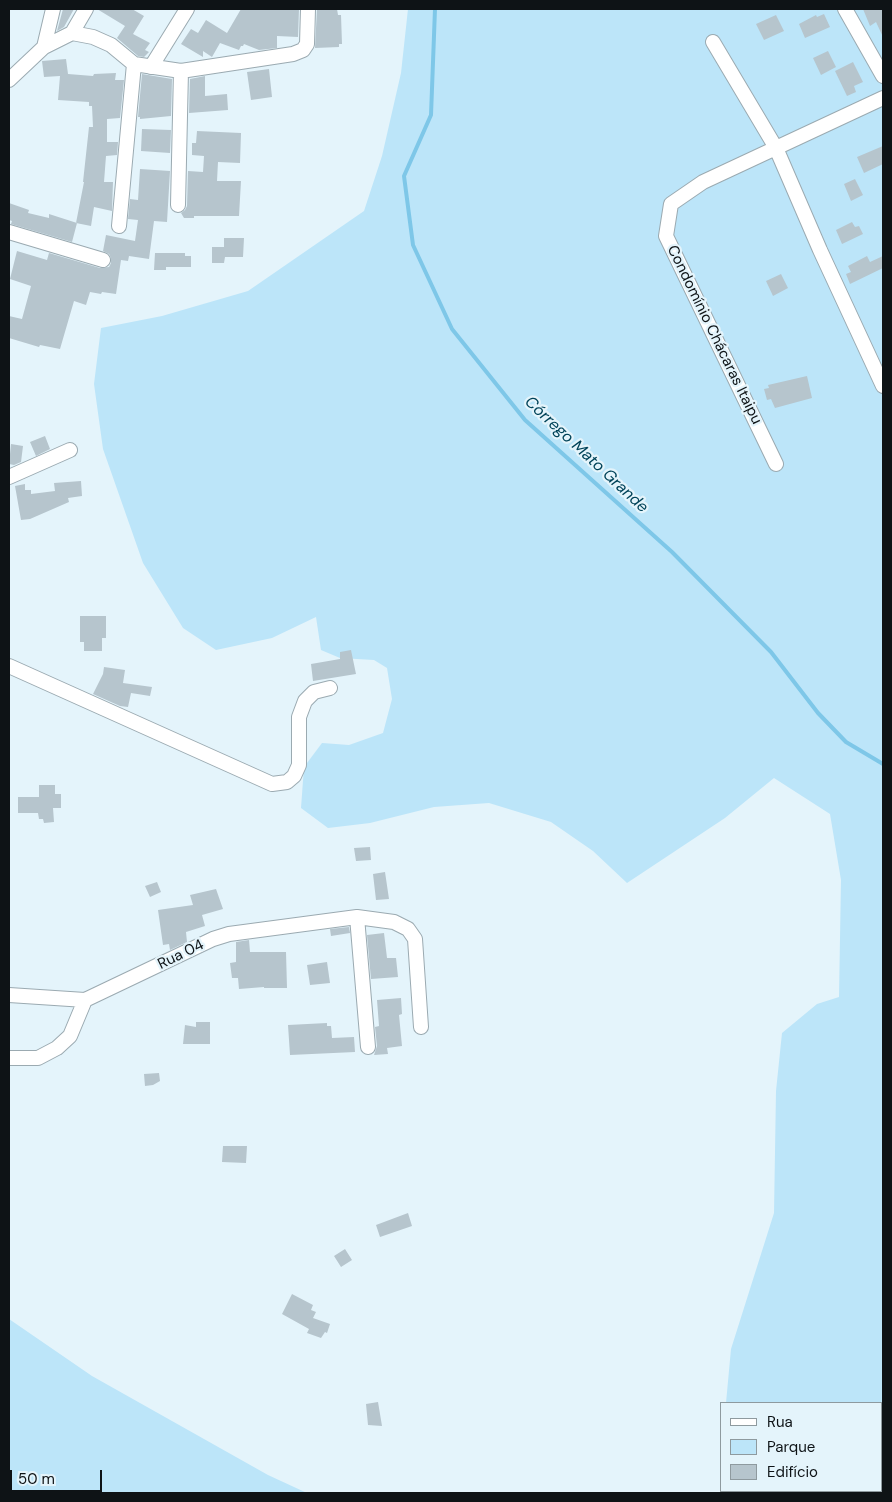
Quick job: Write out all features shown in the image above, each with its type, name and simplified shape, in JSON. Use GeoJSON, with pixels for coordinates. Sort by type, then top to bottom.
{"type":"FeatureCollection","features":[{"type":"Feature","properties":{"kind":"street"},"geometry":{"type":"LineString","coordinates":[[44,47],[53,9]]}},
{"type":"Feature","properties":{"kind":"street"},"geometry":{"type":"LineString","coordinates":[[9,80],[44,47],[72,33],[86,9]]}},
{"type":"Feature","properties":{"kind":"street"},"geometry":{"type":"LineString","coordinates":[[151,67],[187,9]]}},
{"type":"Feature","properties":{"kind":"street"},"geometry":{"type":"LineString","coordinates":[[72,33],[93,37],[111,45],[134,64],[181,71],[293,54],[304,50],[307,44],[308,9]]}},
{"type":"Feature","properties":{"kind":"street"},"geometry":{"type":"LineString","coordinates":[[845,9],[883,76]]}},
{"type":"Feature","properties":{"kind":"street"},"geometry":{"type":"LineString","coordinates":[[713,42],[776,148],[820,250],[883,386]]}},
{"type":"Feature","properties":{"kind":"street"},"geometry":{"type":"LineString","coordinates":[[119,226],[134,64]]}},
{"type":"Feature","properties":{"kind":"street"},"geometry":{"type":"LineString","coordinates":[[178,204],[181,71]]}},
{"type":"Feature","properties":{"kind":"street","name":"Condomínio Chácaras Itaipu"},"geometry":{"type":"LineString","coordinates":[[776,464],[666,236],[672,204],[703,182],[883,98]]}},
{"type":"Feature","properties":{"kind":"street"},"geometry":{"type":"LineString","coordinates":[[9,232],[102,260]]}},
{"type":"Feature","properties":{"kind":"street"},"geometry":{"type":"LineString","coordinates":[[9,477],[70,450]]}},
{"type":"Feature","properties":{"kind":"street"},"geometry":{"type":"LineString","coordinates":[[9,666],[272,784],[287,782],[294,776],[299,765],[299,717],[305,701],[314,692],[330,688]]}},
{"type":"Feature","properties":{"kind":"street"},"geometry":{"type":"LineString","coordinates":[[358,917],[368,1046]]}},
{"type":"Feature","properties":{"kind":"street","name":"Rua 04"},"geometry":{"type":"LineString","coordinates":[[9,994],[85,1000],[229,934],[358,917],[394,922],[408,929],[415,939],[421,1027]]}},
{"type":"Feature","properties":{"kind":"street"},"geometry":{"type":"LineString","coordinates":[[9,1058],[38,1058],[57,1048],[70,1036],[85,1000]]}},
{"type":"Feature","properties":{"kind":"green space"},"geometry":{"type":"Polygon","coordinates":[[[408,9],[883,9],[883,1493],[732,1492],[882,1492],[882,1402],[726,1402],[731,1349],[774,1213],[776,1091],[782,1033],[817,1004],[839,997],[841,880],[830,814],[774,778],[725,818],[627,883],[593,851],[551,822],[489,803],[434,807],[370,823],[328,828],[301,808],[304,767],[322,743],[349,745],[383,733],[392,699],[387,668],[374,660],[340,658],[321,650],[316,617],[272,638],[216,650],[183,628],[143,563],[103,449],[94,384],[101,328],[162,316],[248,291],[364,211],[382,156],[401,73],[408,9]]]}},
{"type":"Feature","properties":{"kind":"green space"},"geometry":{"type":"Polygon","coordinates":[[[9,1319],[92,1376],[268,1475],[307,1493],[9,1493],[9,1319]]]}},
{"type":"Feature","properties":{"kind":"building"},"geometry":{"type":"Polygon","coordinates":[[[63,9],[74,9],[64,27],[57,31],[63,9]]]}},
{"type":"Feature","properties":{"kind":"building"},"geometry":{"type":"Polygon","coordinates":[[[97,9],[132,9],[144,16],[133,34],[150,43],[145,50],[149,52],[144,57],[138,56],[117,38],[125,26],[97,9]]]}},
{"type":"Feature","properties":{"kind":"building"},"geometry":{"type":"Polygon","coordinates":[[[241,9],[299,9],[298,37],[277,36],[277,48],[259,50],[244,44],[239,50],[220,43],[212,57],[203,51],[203,57],[181,44],[191,29],[198,33],[206,20],[227,33],[241,9]]]}},
{"type":"Feature","properties":{"kind":"building"},"geometry":{"type":"Polygon","coordinates":[[[317,9],[337,9],[338,15],[341,15],[342,44],[339,44],[339,47],[315,48],[317,9]]]}},
{"type":"Feature","properties":{"kind":"building"},"geometry":{"type":"Polygon","coordinates":[[[863,9],[883,9],[883,37],[876,22],[870,26],[863,9]]]}},
{"type":"Feature","properties":{"kind":"building"},"geometry":{"type":"Polygon","coordinates":[[[824,14],[830,27],[805,38],[799,24],[816,15],[817,17],[824,14]]]}},
{"type":"Feature","properties":{"kind":"building"},"geometry":{"type":"Polygon","coordinates":[[[776,15],[784,31],[764,40],[756,24],[776,15]]]}},
{"type":"Feature","properties":{"kind":"building"},"geometry":{"type":"Polygon","coordinates":[[[828,51],[836,67],[821,75],[813,58],[828,51]]]}},
{"type":"Feature","properties":{"kind":"building"},"geometry":{"type":"Polygon","coordinates":[[[66,59],[68,74],[93,76],[94,74],[116,73],[115,80],[124,80],[120,118],[107,119],[107,142],[118,142],[117,155],[106,156],[104,182],[113,182],[112,211],[94,207],[91,226],[76,223],[84,182],[89,127],[93,127],[92,106],[89,106],[89,102],[58,100],[60,76],[44,77],[42,61],[66,59]]]}},
{"type":"Feature","properties":{"kind":"building"},"geometry":{"type":"Polygon","coordinates":[[[853,62],[863,82],[854,86],[856,92],[847,96],[835,71],[853,62]]]}},
{"type":"Feature","properties":{"kind":"building"},"geometry":{"type":"Polygon","coordinates":[[[269,69],[272,97],[251,100],[247,72],[269,69]]]}},
{"type":"Feature","properties":{"kind":"building"},"geometry":{"type":"Polygon","coordinates":[[[142,74],[172,79],[171,116],[140,119],[138,117],[142,74]]]}},
{"type":"Feature","properties":{"kind":"building"},"geometry":{"type":"Polygon","coordinates":[[[205,76],[205,96],[227,94],[228,110],[189,113],[190,79],[205,76]]]}},
{"type":"Feature","properties":{"kind":"building"},"geometry":{"type":"Polygon","coordinates":[[[142,129],[171,130],[170,153],[141,151],[142,129]]]}},
{"type":"Feature","properties":{"kind":"building"},"geometry":{"type":"Polygon","coordinates":[[[197,131],[241,133],[240,163],[218,162],[217,181],[241,181],[239,216],[194,216],[194,218],[184,218],[181,213],[187,206],[188,171],[203,172],[204,156],[192,155],[192,143],[196,143],[197,131]]]}},
{"type":"Feature","properties":{"kind":"building"},"geometry":{"type":"Polygon","coordinates":[[[883,146],[883,164],[864,173],[857,157],[883,146]]]}},
{"type":"Feature","properties":{"kind":"building"},"geometry":{"type":"Polygon","coordinates":[[[140,169],[170,171],[167,222],[154,221],[149,259],[129,256],[128,261],[121,260],[116,294],[90,292],[86,305],[74,301],[60,349],[40,345],[39,347],[9,338],[9,316],[22,319],[31,286],[10,279],[17,251],[47,260],[49,253],[100,268],[109,267],[111,258],[109,254],[103,251],[106,235],[135,241],[138,220],[128,219],[130,199],[138,200],[140,169]]]}},
{"type":"Feature","properties":{"kind":"building"},"geometry":{"type":"Polygon","coordinates":[[[855,179],[863,195],[851,201],[844,184],[855,179]]]}},
{"type":"Feature","properties":{"kind":"building"},"geometry":{"type":"Polygon","coordinates":[[[9,203],[29,210],[28,213],[49,218],[49,214],[77,223],[72,242],[11,224],[12,221],[9,220],[9,203]]]}},
{"type":"Feature","properties":{"kind":"building"},"geometry":{"type":"Polygon","coordinates":[[[852,222],[855,227],[859,226],[863,234],[842,244],[836,230],[852,222]]]}},
{"type":"Feature","properties":{"kind":"building"},"geometry":{"type":"Polygon","coordinates":[[[224,238],[244,238],[243,257],[225,257],[224,263],[212,263],[212,247],[224,247],[224,238]]]}},
{"type":"Feature","properties":{"kind":"building"},"geometry":{"type":"Polygon","coordinates":[[[155,253],[185,253],[185,256],[191,256],[191,267],[166,267],[166,270],[154,270],[155,253]]]}},
{"type":"Feature","properties":{"kind":"building"},"geometry":{"type":"Polygon","coordinates":[[[867,256],[870,262],[883,256],[883,268],[850,284],[846,274],[851,272],[848,266],[867,256]]]}},
{"type":"Feature","properties":{"kind":"building"},"geometry":{"type":"Polygon","coordinates":[[[781,274],[788,288],[773,296],[766,281],[781,274]]]}},
{"type":"Feature","properties":{"kind":"building"},"geometry":{"type":"Polygon","coordinates":[[[807,376],[812,398],[775,408],[771,399],[767,400],[764,389],[769,388],[768,385],[807,376]]]}},
{"type":"Feature","properties":{"kind":"building"},"geometry":{"type":"Polygon","coordinates":[[[45,436],[50,449],[36,456],[30,442],[45,436]]]}},
{"type":"Feature","properties":{"kind":"building"},"geometry":{"type":"Polygon","coordinates":[[[11,444],[23,446],[21,462],[14,465],[9,464],[11,444]]]}},
{"type":"Feature","properties":{"kind":"building"},"geometry":{"type":"Polygon","coordinates":[[[81,481],[82,496],[68,498],[69,502],[30,519],[21,520],[15,486],[25,484],[25,490],[31,490],[31,494],[55,491],[54,483],[81,481]]]}},
{"type":"Feature","properties":{"kind":"building"},"geometry":{"type":"Polygon","coordinates":[[[80,616],[106,616],[106,638],[102,638],[102,651],[84,651],[84,642],[80,642],[80,616]]]}},
{"type":"Feature","properties":{"kind":"building"},"geometry":{"type":"Polygon","coordinates":[[[351,650],[356,674],[313,681],[311,664],[340,659],[340,652],[351,650]]]}},
{"type":"Feature","properties":{"kind":"building"},"geometry":{"type":"Polygon","coordinates":[[[104,667],[125,670],[123,683],[152,687],[150,696],[131,693],[128,707],[120,706],[93,694],[103,674],[104,667]]]}},
{"type":"Feature","properties":{"kind":"building"},"geometry":{"type":"Polygon","coordinates":[[[39,785],[55,785],[55,794],[61,794],[61,808],[53,808],[54,822],[44,823],[43,819],[39,819],[38,813],[18,813],[18,797],[39,797],[39,785]]]}},
{"type":"Feature","properties":{"kind":"building"},"geometry":{"type":"Polygon","coordinates":[[[370,847],[371,860],[356,861],[354,848],[370,847]]]}},
{"type":"Feature","properties":{"kind":"building"},"geometry":{"type":"Polygon","coordinates":[[[385,872],[389,899],[376,900],[373,874],[385,872]]]}},
{"type":"Feature","properties":{"kind":"building"},"geometry":{"type":"Polygon","coordinates":[[[157,882],[161,892],[150,897],[145,886],[157,882]]]}},
{"type":"Feature","properties":{"kind":"building"},"geometry":{"type":"Polygon","coordinates":[[[216,889],[223,909],[202,915],[205,926],[186,932],[187,942],[170,950],[169,944],[163,945],[158,910],[193,905],[190,895],[216,889]]]}},
{"type":"Feature","properties":{"kind":"building"},"geometry":{"type":"Polygon","coordinates":[[[349,927],[350,933],[331,936],[330,929],[349,927]]]}},
{"type":"Feature","properties":{"kind":"building"},"geometry":{"type":"Polygon","coordinates":[[[384,933],[387,958],[396,958],[398,977],[371,979],[367,935],[384,933]]]}},
{"type":"Feature","properties":{"kind":"building"},"geometry":{"type":"Polygon","coordinates":[[[249,940],[250,952],[286,952],[287,988],[239,989],[238,978],[232,978],[230,963],[236,962],[236,942],[249,940]]]}},
{"type":"Feature","properties":{"kind":"building"},"geometry":{"type":"Polygon","coordinates":[[[327,962],[330,983],[310,985],[307,965],[327,962]]]}},
{"type":"Feature","properties":{"kind":"building"},"geometry":{"type":"Polygon","coordinates":[[[401,998],[402,1014],[399,1015],[402,1046],[387,1048],[388,1054],[374,1055],[377,1046],[375,1027],[379,1026],[377,1000],[401,998]]]}},
{"type":"Feature","properties":{"kind":"building"},"geometry":{"type":"Polygon","coordinates":[[[196,1022],[210,1022],[210,1044],[183,1044],[185,1025],[196,1027],[196,1022]]]}},
{"type":"Feature","properties":{"kind":"building"},"geometry":{"type":"Polygon","coordinates":[[[327,1023],[327,1026],[331,1026],[332,1038],[354,1037],[355,1052],[290,1055],[288,1025],[327,1023]]]}},
{"type":"Feature","properties":{"kind":"building"},"geometry":{"type":"Polygon","coordinates":[[[159,1073],[160,1081],[153,1085],[145,1086],[144,1074],[159,1073]]]}},
{"type":"Feature","properties":{"kind":"building"},"geometry":{"type":"Polygon","coordinates":[[[223,1146],[247,1146],[246,1163],[222,1162],[223,1146]]]}},
{"type":"Feature","properties":{"kind":"building"},"geometry":{"type":"Polygon","coordinates":[[[408,1213],[412,1226],[380,1237],[376,1225],[408,1213]]]}},
{"type":"Feature","properties":{"kind":"building"},"geometry":{"type":"Polygon","coordinates":[[[345,1249],[352,1260],[341,1267],[334,1256],[345,1249]]]}},
{"type":"Feature","properties":{"kind":"building"},"geometry":{"type":"Polygon","coordinates":[[[292,1294],[313,1305],[311,1310],[316,1312],[313,1318],[330,1324],[327,1333],[325,1332],[321,1338],[307,1333],[309,1329],[282,1314],[292,1294]]]}},
{"type":"Feature","properties":{"kind":"building"},"geometry":{"type":"Polygon","coordinates":[[[378,1402],[382,1426],[368,1425],[366,1404],[378,1402]]]}},
{"type":"Feature","properties":{"kind":"waterway","name":"Córrego Mato Grande"},"geometry":{"type":"LineString","coordinates":[[435,9],[431,115],[404,176],[413,245],[452,329],[525,420],[672,552],[771,652],[818,713],[846,742],[883,764]]}}]}
